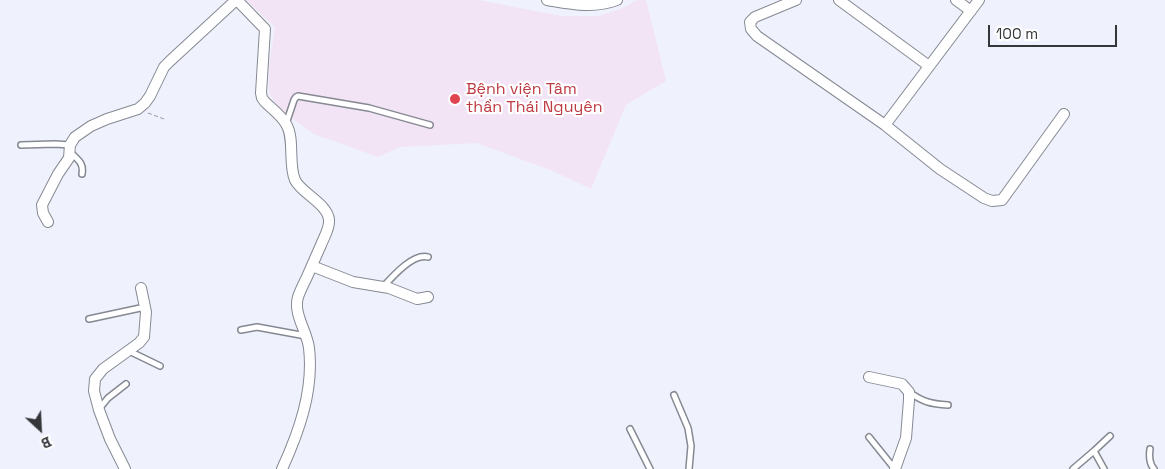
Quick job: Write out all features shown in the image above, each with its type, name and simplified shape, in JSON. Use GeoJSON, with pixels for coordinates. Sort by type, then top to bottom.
{"type":"FeatureCollection","features":[{"type":"Feature","properties":{"kind":"street"},"geometry":{"type":"LineString","coordinates":[[48,222],[43,213],[42,205],[58,174],[69,158],[70,148],[75,138],[90,126],[138,110],[150,96],[164,67],[237,0],[265,29],[261,94],[265,102],[286,124],[290,137],[295,181],[325,211],[329,219],[326,233],[298,297],[297,310],[309,347],[310,369],[308,388],[297,433],[282,469]]}},
{"type":"Feature","properties":{"kind":"street"},"geometry":{"type":"LineString","coordinates":[[546,0],[578,6],[596,6],[617,0]]}},
{"type":"Feature","properties":{"kind":"street"},"geometry":{"type":"LineString","coordinates":[[796,0],[755,17],[750,22],[751,29],[757,36],[885,125],[940,169],[984,198],[992,201],[1002,200],[1064,114]]}},
{"type":"Feature","properties":{"kind":"street"},"geometry":{"type":"LineString","coordinates":[[839,0],[929,66]]}},
{"type":"Feature","properties":{"kind":"street"},"geometry":{"type":"LineString","coordinates":[[956,0],[971,11]]}},
{"type":"Feature","properties":{"kind":"street"},"geometry":{"type":"LineString","coordinates":[[885,125],[979,0]]}},
{"type":"Feature","properties":{"kind":"street"},"geometry":{"type":"LineString","coordinates":[[312,266],[353,282],[383,287],[417,299],[428,297]]}},
{"type":"Feature","properties":{"kind":"street"},"geometry":{"type":"LineString","coordinates":[[125,469],[110,440],[99,410],[94,391],[95,379],[103,369],[139,343],[144,337],[146,312],[141,288]]}},
{"type":"Feature","properties":{"kind":"street"},"geometry":{"type":"LineString","coordinates":[[870,377],[902,384],[909,392],[906,438],[894,469]]}},
{"type":"Feature","properties":{"kind":"lane"},"geometry":{"type":"LineString","coordinates":[[286,124],[294,100],[298,96],[369,108],[430,125]]}},
{"type":"Feature","properties":{"kind":"lane"},"geometry":{"type":"LineString","coordinates":[[21,145],[55,144],[70,148],[83,168],[82,174]]}},
{"type":"Feature","properties":{"kind":"lane"},"geometry":{"type":"LineString","coordinates":[[383,287],[394,275],[415,258],[428,257]]}},
{"type":"Feature","properties":{"kind":"lane"},"geometry":{"type":"LineString","coordinates":[[89,319],[145,307]]}},
{"type":"Feature","properties":{"kind":"lane"},"geometry":{"type":"LineString","coordinates":[[241,330],[257,328],[306,336]]}},
{"type":"Feature","properties":{"kind":"lane"},"geometry":{"type":"LineString","coordinates":[[128,351],[160,366]]}},
{"type":"Feature","properties":{"kind":"lane"},"geometry":{"type":"LineString","coordinates":[[99,410],[108,398],[126,384]]}},
{"type":"Feature","properties":{"kind":"lane"},"geometry":{"type":"LineString","coordinates":[[909,392],[932,404],[948,405]]}},
{"type":"Feature","properties":{"kind":"lane"},"geometry":{"type":"LineString","coordinates":[[674,395],[688,428],[691,446],[689,469]]}},
{"type":"Feature","properties":{"kind":"lane"},"geometry":{"type":"LineString","coordinates":[[630,429],[650,469]]}},
{"type":"Feature","properties":{"kind":"lane"},"geometry":{"type":"LineString","coordinates":[[869,436],[894,469]]}},
{"type":"Feature","properties":{"kind":"lane"},"geometry":{"type":"LineString","coordinates":[[1073,469],[1110,436]]}},
{"type":"Feature","properties":{"kind":"lane"},"geometry":{"type":"LineString","coordinates":[[1150,449],[1150,462],[1154,469]]}},
{"type":"Feature","properties":{"kind":"lane"},"geometry":{"type":"LineString","coordinates":[[1094,451],[1104,469]]}},
{"type":"Feature","properties":{"kind":"path"},"geometry":{"type":"LineString","coordinates":[[138,110],[164,119]]}},
{"type":"Feature","properties":{"kind":"shaded area","name":"Bệnh viện Tâm thần Thái Nguyên"},"geometry":{"type":"Polygon","coordinates":[[[246,0],[479,0],[561,16],[599,16],[623,8],[637,0],[646,0],[666,81],[626,105],[591,189],[555,172],[477,143],[400,147],[378,157],[314,134],[279,109],[269,93],[269,67],[275,27],[246,0]]]}},
{"type":"Feature","properties":{"kind":"place","name":"Bệnh viện Tâm thần Thái Nguyên"},"geometry":{"type":"Point","coordinates":[455,99]}}]}
